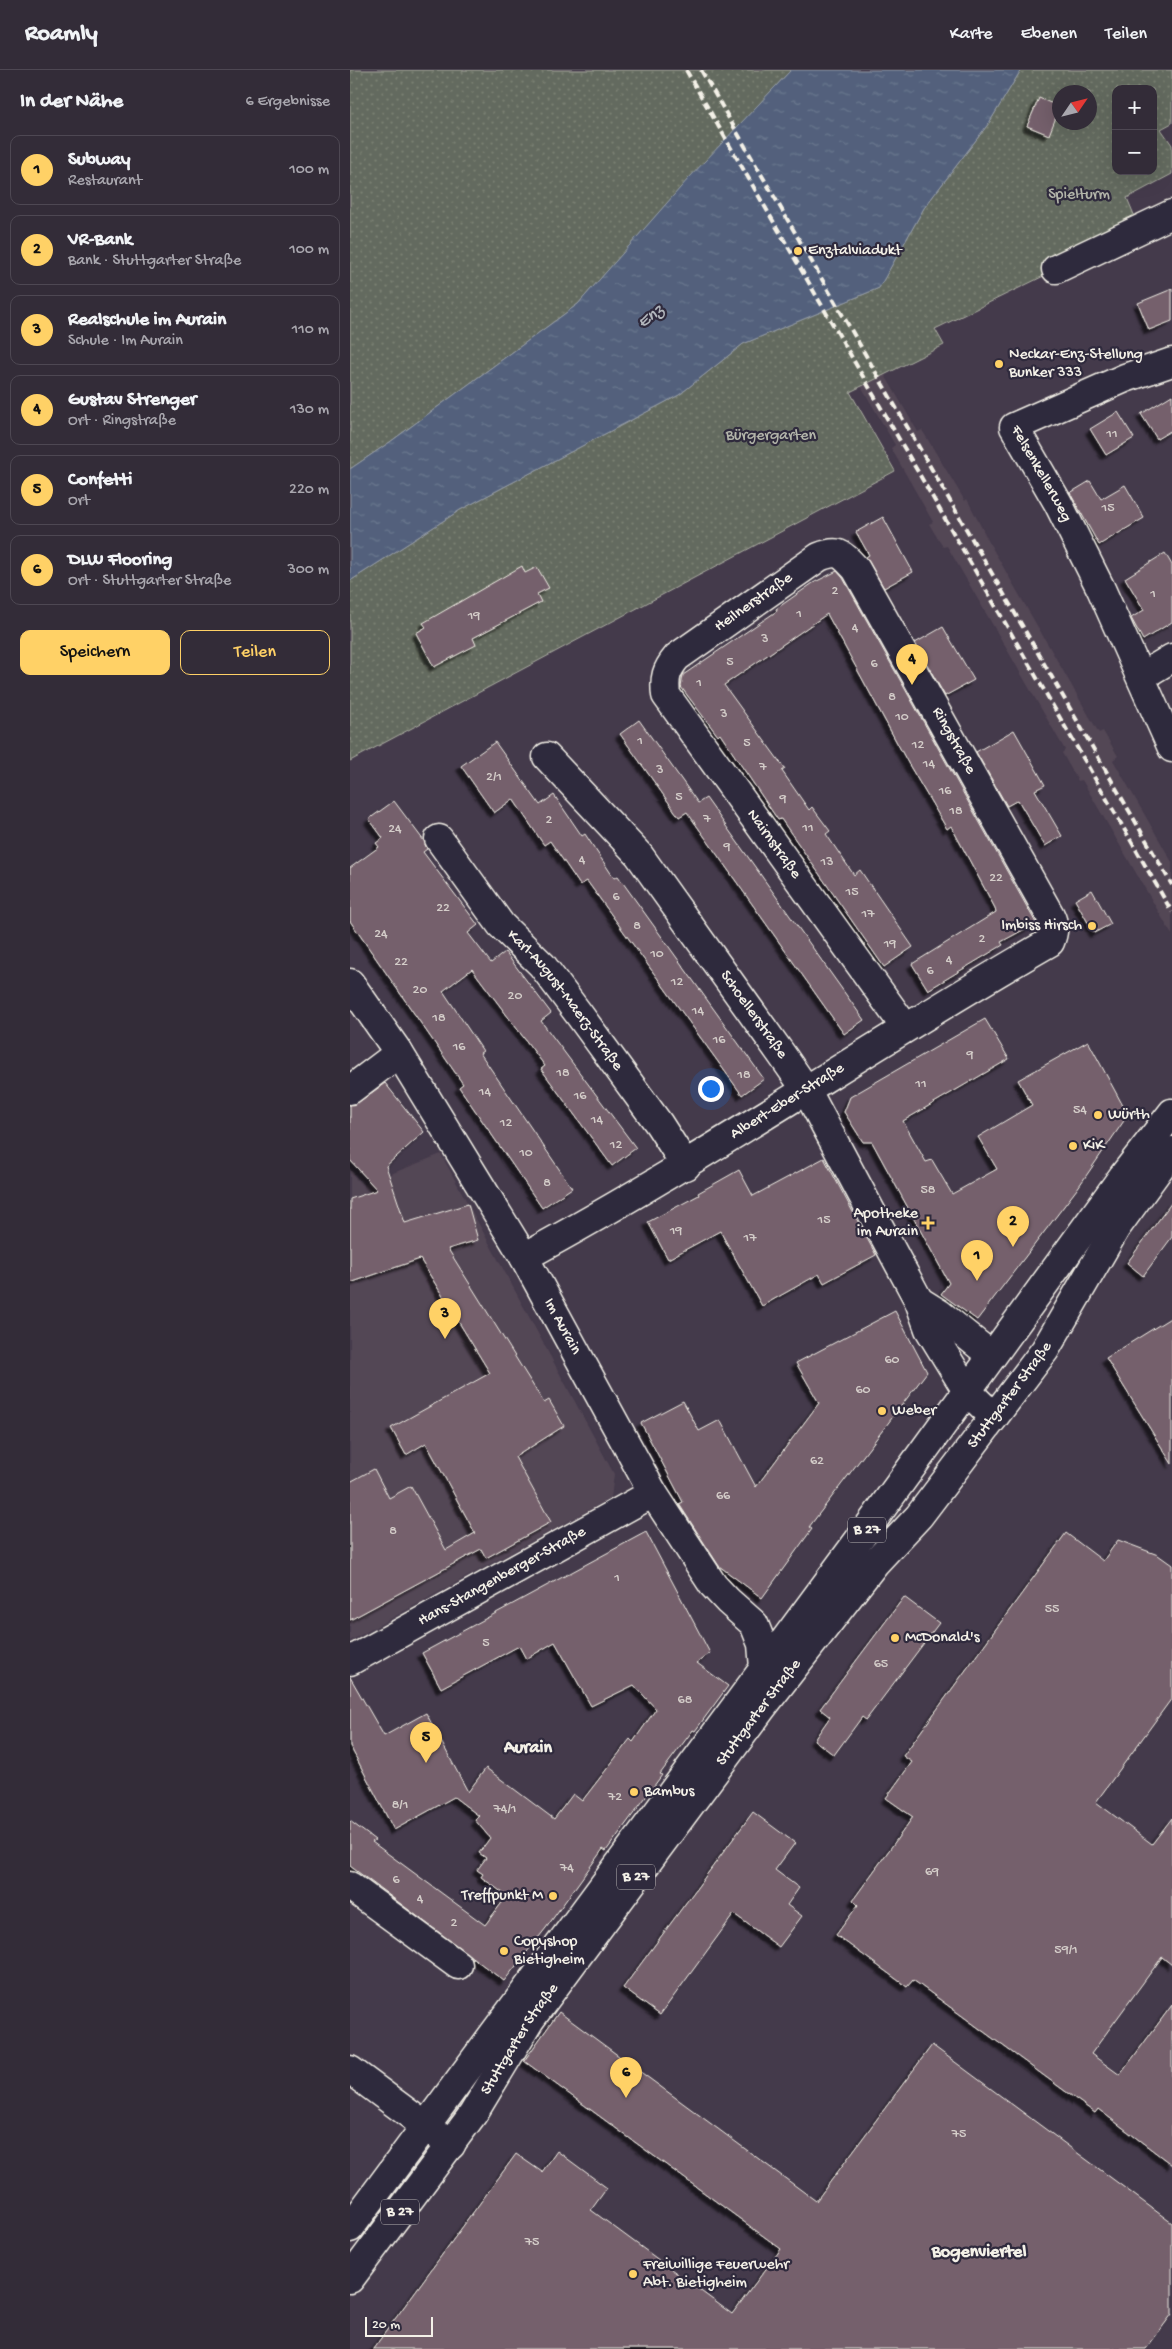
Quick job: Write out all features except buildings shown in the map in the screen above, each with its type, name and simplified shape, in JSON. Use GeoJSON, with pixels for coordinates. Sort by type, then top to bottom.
{"type":"FeatureCollection","features":[{"type":"Feature","properties":{"kind":"street"},"geometry":{"type":"LineString","coordinates":[[1056,269],[1172,214]]}},
{"type":"Feature","properties":{"kind":"street","name":"Felsenkellerweg"},"geometry":{"type":"LineString","coordinates":[[1172,362],[1125,378],[1014,427],[1058,503],[1142,676],[1172,748]]}},
{"type":"Feature","properties":{"kind":"street","name":"Heilnerstraße"},"geometry":{"type":"LineString","coordinates":[[677,657],[819,556],[832,552]]}},
{"type":"Feature","properties":{"kind":"street","name":"Ringstraße"},"geometry":{"type":"LineString","coordinates":[[832,552],[842,555],[856,569],[1046,907],[1054,923],[1054,933],[1050,942]]}},
{"type":"Feature","properties":{"kind":"street","name":"Nairnstraße"},"geometry":{"type":"LineString","coordinates":[[677,657],[667,669],[664,680],[666,695],[905,1027]]}},
{"type":"Feature","properties":{"kind":"street"},"geometry":{"type":"LineString","coordinates":[[1142,676],[1172,658]]}},
{"type":"Feature","properties":{"kind":"street","name":"Schoellerstraße"},"geometry":{"type":"LineString","coordinates":[[546,757],[640,856],[702,941],[806,1091],[919,1301],[929,1329],[967,1391],[994,1417]]}},
{"type":"Feature","properties":{"kind":"street","name":"Karl-August-Maerz-Straße"},"geometry":{"type":"LineString","coordinates":[[439,839],[501,925],[542,965],[659,1124],[686,1166]]}},
{"type":"Feature","properties":{"kind":"street","name":"Albert-Eber-Straße"},"geometry":{"type":"LineString","coordinates":[[524,1257],[608,1212],[686,1166],[905,1027],[1050,942]]}},
{"type":"Feature","properties":{"kind":"street","name":"Im Aurain"},"geometry":{"type":"LineString","coordinates":[[350,983],[399,1053],[524,1257],[653,1493],[713,1584],[728,1602],[754,1624],[762,1644],[764,1668]]}},
{"type":"Feature","properties":{"kind":"street"},"geometry":{"type":"LineString","coordinates":[[350,1090],[399,1053]]}},
{"type":"Feature","properties":{"kind":"street","name":"Stuttgarter Straße"},"geometry":{"type":"LineString","coordinates":[[350,2228],[1172,1113]]}},
{"type":"Feature","properties":{"kind":"street","name":"Stuttgarter Straße"},"geometry":{"type":"LineString","coordinates":[[350,2279],[451,2145],[490,2089],[530,2020],[756,1716],[875,1563],[908,1530],[1045,1350],[1116,1228],[1172,1151]]}},
{"type":"Feature","properties":{"kind":"street","name":"Schoellerstraße"},"geometry":{"type":"LineString","coordinates":[[919,1301],[940,1314],[992,1356]]}},
{"type":"Feature","properties":{"kind":"street","name":"Hans-Stangenberger-Straße"},"geometry":{"type":"LineString","coordinates":[[350,1660],[653,1493]]}},
{"type":"Feature","properties":{"kind":"street"},"geometry":{"type":"LineString","coordinates":[[350,1886],[458,1966]]}},
{"type":"Feature","properties":{"kind":"street"},"geometry":{"type":"LineString","coordinates":[[350,2070],[451,2145]]}},
{"type":"Feature","properties":{"kind":"shaded area"},"geometry":{"type":"Polygon","coordinates":[[[679,70],[708,70],[918,432],[922,430],[965,501],[967,499],[990,544],[1099,733],[1103,731],[1118,756],[1113,760],[1172,862],[1172,935],[1082,780],[1078,781],[1062,753],[1065,750],[947,546],[943,547],[929,524],[933,522],[891,448],[895,445],[679,70]]]}},
{"type":"Feature","properties":{"kind":"shaded area"},"geometry":{"type":"Polygon","coordinates":[[[441,1154],[614,1474],[611,1498],[350,1641],[350,1169],[363,1185],[441,1154]]]}},
{"type":"Feature","properties":{"kind":"green space"},"geometry":{"type":"Polygon","coordinates":[[[350,70],[791,70],[685,183],[578,304],[390,442],[350,469],[350,70]]]}},
{"type":"Feature","properties":{"kind":"green space","name":"Bürgergarten"},"geometry":{"type":"Polygon","coordinates":[[[1021,70],[1172,70],[1172,123],[1161,129],[1172,145],[1172,174],[1127,198],[1140,229],[935,329],[944,345],[850,392],[895,471],[350,761],[350,581],[460,510],[679,395],[743,344],[879,288],[924,208],[989,123],[1021,70]]]}},
{"type":"Feature","properties":{"kind":"water","name":"Enz"},"geometry":{"type":"Polygon","coordinates":[[[791,70],[1021,70],[989,123],[924,208],[879,288],[743,344],[679,395],[460,510],[350,581],[350,469],[390,442],[578,304],[688,179],[791,70]]]}},
{"type":"Feature","properties":{"kind":"railway"},"geometry":{"type":"LineString","coordinates":[[686,70],[1172,912]]}},
{"type":"Feature","properties":{"kind":"railway"},"geometry":{"type":"LineString","coordinates":[[701,70],[1172,885]]}},
{"type":"Feature","properties":{"kind":"place","name":"Enztalviadukt"},"geometry":{"type":"Point","coordinates":[798,251]}},
{"type":"Feature","properties":{"kind":"place","name":"Neckar-Enz-Stellung Bunker 333"},"geometry":{"type":"Point","coordinates":[999,364]}},
{"type":"Feature","properties":{"kind":"place","name":"Gustav Strenger"},"geometry":{"type":"Point","coordinates":[912,685]}},
{"type":"Feature","properties":{"kind":"place","name":"Imbiss Hirsch"},"geometry":{"type":"Point","coordinates":[1092,926]}},
{"type":"Feature","properties":{"kind":"place","name":"Würth"},"geometry":{"type":"Point","coordinates":[1098,1115]}},
{"type":"Feature","properties":{"kind":"place","name":"KiK"},"geometry":{"type":"Point","coordinates":[1073,1146]}},
{"type":"Feature","properties":{"kind":"place","name":"Apotheke im Aurain"},"geometry":{"type":"Point","coordinates":[928,1223]}},
{"type":"Feature","properties":{"kind":"place","name":"VR-Bank"},"geometry":{"type":"Point","coordinates":[1013,1247]}},
{"type":"Feature","properties":{"kind":"place","name":"Subway"},"geometry":{"type":"Point","coordinates":[977,1281]}},
{"type":"Feature","properties":{"kind":"place","name":"Realschule im Aurain"},"geometry":{"type":"Point","coordinates":[445,1339]}},
{"type":"Feature","properties":{"kind":"place","name":"Weber"},"geometry":{"type":"Point","coordinates":[882,1411]}},
{"type":"Feature","properties":{"kind":"place","name":"McDonald's"},"geometry":{"type":"Point","coordinates":[895,1638]}},
{"type":"Feature","properties":{"kind":"place","name":"Confetti"},"geometry":{"type":"Point","coordinates":[426,1763]}},
{"type":"Feature","properties":{"kind":"place","name":"Bambus"},"geometry":{"type":"Point","coordinates":[634,1792]}},
{"type":"Feature","properties":{"kind":"place","name":"Treffpunkt M"},"geometry":{"type":"Point","coordinates":[553,1896]}},
{"type":"Feature","properties":{"kind":"place","name":"Copyshop Bietigheim"},"geometry":{"type":"Point","coordinates":[504,1951]}},
{"type":"Feature","properties":{"kind":"place","name":"DLW Flooring"},"geometry":{"type":"Point","coordinates":[626,2098]}},
{"type":"Feature","properties":{"kind":"place","name":"Freiwillige Feuerwehr Abt. Bietigheim"},"geometry":{"type":"Point","coordinates":[633,2274]}},
{"type":"Feature","properties":{"kind":"district","name":"Aurain"},"geometry":{"type":"Point","coordinates":[528,1748]}},
{"type":"Feature","properties":{"kind":"district","name":"Bogenviertel"},"geometry":{"type":"Point","coordinates":[979,2252]}},
{"type":"Feature","properties":{"kind":"park label","name":"Spielturm"},"geometry":{"type":"Point","coordinates":[1079,195]}}]}
